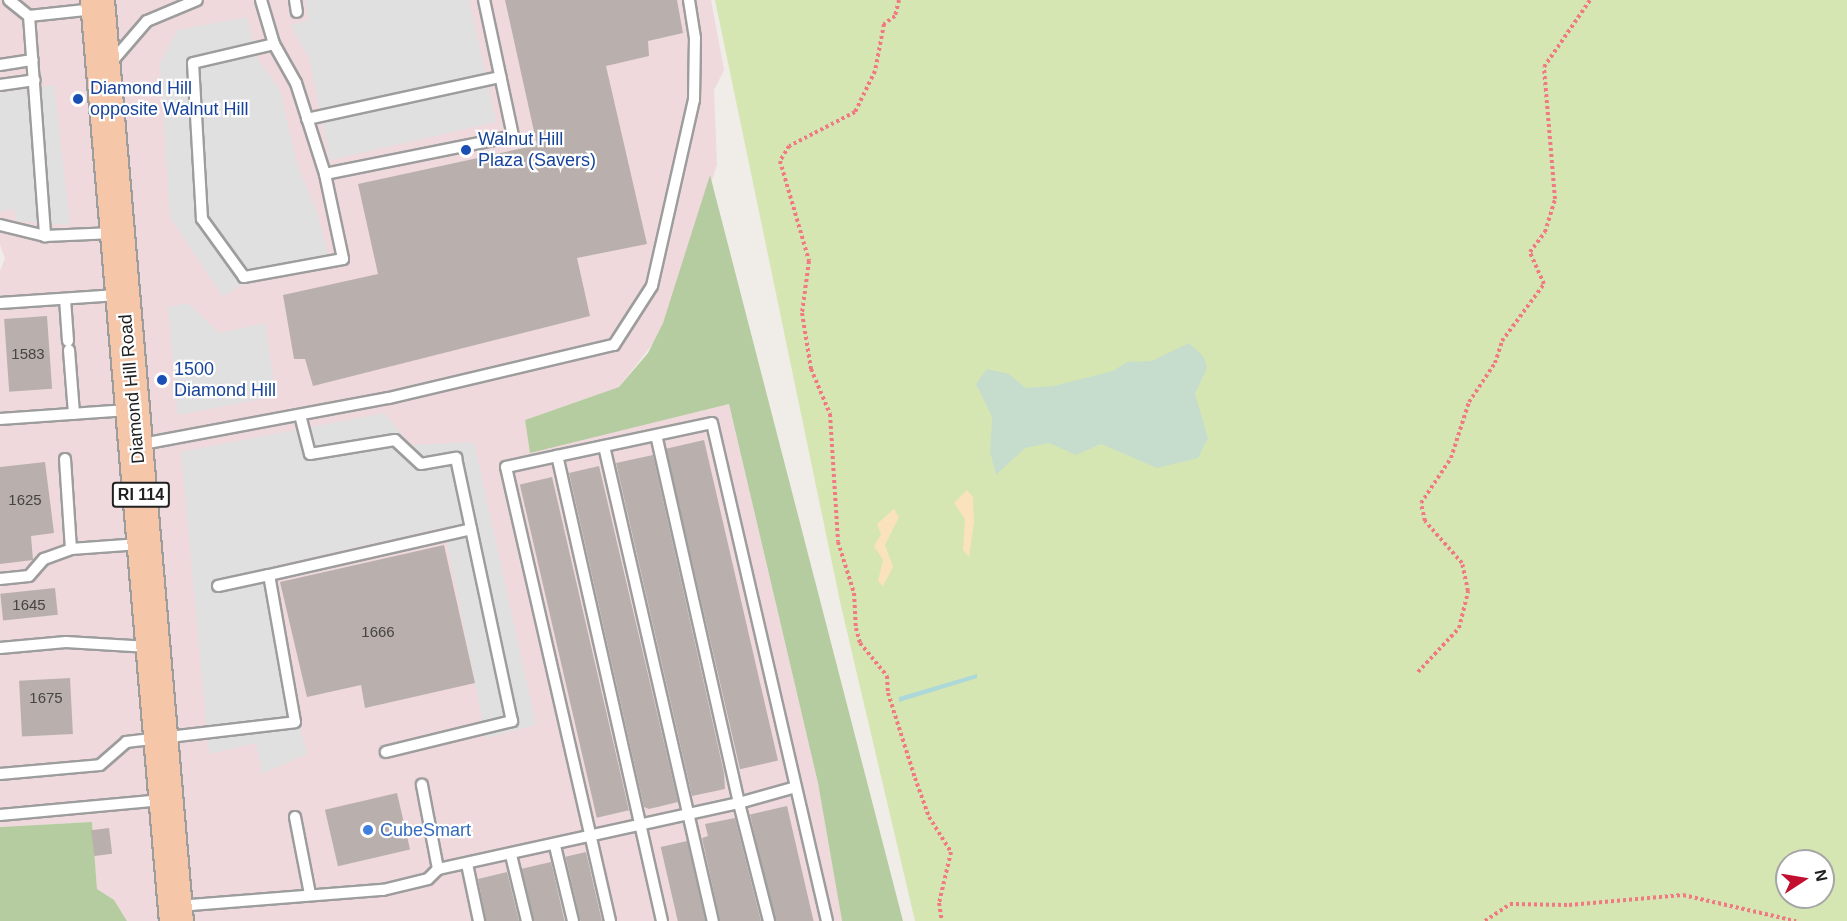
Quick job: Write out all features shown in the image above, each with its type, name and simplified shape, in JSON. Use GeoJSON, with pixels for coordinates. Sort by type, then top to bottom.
{"type":"FeatureCollection","features":[{"type":"Feature","properties":{"kind":"main road","name":"Diamond Hill Road"},"geometry":{"type":"LineString","coordinates":[[98,4],[175,914]]}},
{"type":"Feature","properties":{"kind":"lane"},"geometry":{"type":"LineString","coordinates":[[9,0],[29,16],[45,236]]}},
{"type":"Feature","properties":{"kind":"lane"},"geometry":{"type":"LineString","coordinates":[[105,70],[147,21],[197,0]]}},
{"type":"Feature","properties":{"kind":"lane"},"geometry":{"type":"LineString","coordinates":[[261,0],[274,44],[296,83],[308,119],[325,174],[343,259],[244,277],[202,219],[194,63],[274,44]]}},
{"type":"Feature","properties":{"kind":"lane"},"geometry":{"type":"LineString","coordinates":[[295,0],[297,12]]}},
{"type":"Feature","properties":{"kind":"lane"},"geometry":{"type":"LineString","coordinates":[[325,174],[513,136],[484,0]]}},
{"type":"Feature","properties":{"kind":"lane"},"geometry":{"type":"LineString","coordinates":[[136,445],[300,415],[614,345],[652,286],[694,100],[695,38],[689,0]]}},
{"type":"Feature","properties":{"kind":"lane"},"geometry":{"type":"LineString","coordinates":[[29,16],[98,4]]}},
{"type":"Feature","properties":{"kind":"lane"},"geometry":{"type":"LineString","coordinates":[[0,64],[33,60]]}},
{"type":"Feature","properties":{"kind":"lane"},"geometry":{"type":"LineString","coordinates":[[308,119],[500,76]]}},
{"type":"Feature","properties":{"kind":"lane"},"geometry":{"type":"LineString","coordinates":[[0,85],[35,80]]}},
{"type":"Feature","properties":{"kind":"lane"},"geometry":{"type":"LineString","coordinates":[[0,225],[45,236],[119,233]]}},
{"type":"Feature","properties":{"kind":"lane"},"geometry":{"type":"LineString","coordinates":[[0,303],[124,295]]}},
{"type":"Feature","properties":{"kind":"lane"},"geometry":{"type":"LineString","coordinates":[[65,299],[74,414]]}},
{"type":"Feature","properties":{"kind":"lane"},"geometry":{"type":"LineString","coordinates":[[0,419],[133,410]]}},
{"type":"Feature","properties":{"kind":"lane"},"geometry":{"type":"LineString","coordinates":[[300,415],[310,454],[395,440],[421,464],[456,458],[512,722],[386,752]]}},
{"type":"Feature","properties":{"kind":"lane"},"geometry":{"type":"LineString","coordinates":[[610,921],[506,467],[712,423],[827,921]]}},
{"type":"Feature","properties":{"kind":"lane"},"geometry":{"type":"LineString","coordinates":[[656,436],[739,803],[769,921]]}},
{"type":"Feature","properties":{"kind":"lane"},"geometry":{"type":"LineString","coordinates":[[604,446],[691,815],[713,921]]}},
{"type":"Feature","properties":{"kind":"lane"},"geometry":{"type":"LineString","coordinates":[[557,456],[644,825],[662,921]]}},
{"type":"Feature","properties":{"kind":"lane"},"geometry":{"type":"LineString","coordinates":[[65,459],[71,549]]}},
{"type":"Feature","properties":{"kind":"lane"},"geometry":{"type":"LineString","coordinates":[[218,586],[471,529]]}},
{"type":"Feature","properties":{"kind":"lane"},"geometry":{"type":"LineString","coordinates":[[0,579],[29,576],[44,559],[71,549],[145,543]]}},
{"type":"Feature","properties":{"kind":"lane"},"geometry":{"type":"LineString","coordinates":[[0,774],[100,765],[126,742],[295,722],[268,575]]}},
{"type":"Feature","properties":{"kind":"lane"},"geometry":{"type":"LineString","coordinates":[[0,648],[66,642],[153,647]]}},
{"type":"Feature","properties":{"kind":"lane"},"geometry":{"type":"LineString","coordinates":[[422,785],[438,869]]}},
{"type":"Feature","properties":{"kind":"lane"},"geometry":{"type":"LineString","coordinates":[[175,914],[310,894],[383,890],[428,879],[438,869],[555,846],[590,836],[691,815],[796,787]]}},
{"type":"Feature","properties":{"kind":"lane"},"geometry":{"type":"LineString","coordinates":[[0,815],[166,800]]}},
{"type":"Feature","properties":{"kind":"lane"},"geometry":{"type":"LineString","coordinates":[[295,817],[310,894]]}},
{"type":"Feature","properties":{"kind":"lane"},"geometry":{"type":"LineString","coordinates":[[555,846],[573,921]]}},
{"type":"Feature","properties":{"kind":"lane"},"geometry":{"type":"LineString","coordinates":[[511,855],[527,921]]}},
{"type":"Feature","properties":{"kind":"lane"},"geometry":{"type":"LineString","coordinates":[[467,864],[479,921]]}},
{"type":"Feature","properties":{"kind":"path"},"geometry":{"type":"LineString","coordinates":[[898,0],[895,16],[884,24],[875,71],[855,112],[789,146],[780,160],[809,261],[802,313],[811,369],[830,414],[838,542],[854,592],[856,628],[860,643],[887,676],[888,693],[929,817],[951,852],[939,903],[942,921]]}},
{"type":"Feature","properties":{"kind":"path"},"geometry":{"type":"LineString","coordinates":[[1418,672],[1459,628],[1468,591],[1462,563],[1425,521],[1420,503],[1451,458],[1469,402],[1495,363],[1502,341],[1544,285],[1530,252],[1551,219],[1554,169],[1544,67],[1590,0]]}},
{"type":"Feature","properties":{"kind":"path"},"geometry":{"type":"LineString","coordinates":[[1485,921],[1510,904],[1569,905],[1683,895],[1796,921]]}},
{"type":"Feature","properties":{"kind":"shaded area"},"geometry":{"type":"Polygon","coordinates":[[[0,0],[711,0],[724,70],[714,90],[717,165],[658,337],[619,387],[525,420],[530,452],[729,404],[818,783],[842,921],[127,921],[114,900],[97,889],[92,822],[0,827],[0,271],[5,258],[0,245],[0,0]]]}},
{"type":"Feature","properties":{"kind":"shaded area"},"geometry":{"type":"Polygon","coordinates":[[[305,0],[469,0],[496,122],[330,160],[309,57],[290,25],[309,20],[305,0]]]}},
{"type":"Feature","properties":{"kind":"shaded area"},"geometry":{"type":"Polygon","coordinates":[[[247,17],[258,60],[280,90],[297,164],[318,215],[331,266],[239,286],[223,297],[170,217],[160,64],[177,30],[247,17]]]}},
{"type":"Feature","properties":{"kind":"shaded area"},"geometry":{"type":"Polygon","coordinates":[[[54,85],[70,225],[17,221],[14,209],[0,212],[0,93],[54,85]]]}},
{"type":"Feature","properties":{"kind":"shaded area"},"geometry":{"type":"Polygon","coordinates":[[[188,303],[219,333],[265,323],[276,396],[178,415],[168,307],[188,303]]]}},
{"type":"Feature","properties":{"kind":"shaded area"},"geometry":{"type":"Polygon","coordinates":[[[384,413],[411,445],[474,442],[536,725],[486,738],[444,527],[260,569],[307,754],[262,774],[256,743],[209,754],[181,452],[384,413]]]}},
{"type":"Feature","properties":{"kind":"green space"},"geometry":{"type":"Polygon","coordinates":[[[715,0],[1847,0],[1847,921],[915,921],[841,606],[715,0]]]}},
{"type":"Feature","properties":{"kind":"green space"},"geometry":{"type":"Polygon","coordinates":[[[710,175],[903,921],[842,921],[818,783],[729,404],[530,453],[525,420],[619,387],[648,353],[663,323],[710,175]]]}},
{"type":"Feature","properties":{"kind":"green space"},"geometry":{"type":"Polygon","coordinates":[[[1189,343],[1204,357],[1207,368],[1195,394],[1208,438],[1198,458],[1157,468],[1101,444],[1076,455],[1049,443],[1025,448],[996,475],[990,452],[992,417],[976,384],[987,369],[1009,374],[1026,388],[1053,386],[1113,371],[1127,362],[1152,361],[1189,343]]]}},
{"type":"Feature","properties":{"kind":"green space"},"geometry":{"type":"Polygon","coordinates":[[[92,822],[97,889],[114,900],[127,921],[0,921],[0,827],[92,822]]]}},
{"type":"Feature","properties":{"kind":"sand"},"geometry":{"type":"Polygon","coordinates":[[[967,490],[973,497],[974,522],[969,557],[963,550],[965,519],[954,503],[967,490]]]}},
{"type":"Feature","properties":{"kind":"sand"},"geometry":{"type":"Polygon","coordinates":[[[894,509],[899,517],[885,545],[893,567],[883,586],[878,581],[883,560],[874,546],[881,534],[877,524],[894,509]]]}},
{"type":"Feature","properties":{"kind":"water"},"geometry":{"type":"Polygon","coordinates":[[[977,674],[977,678],[899,702],[899,697],[977,674]]]}},
{"type":"Feature","properties":{"kind":"building"},"geometry":{"type":"Polygon","coordinates":[[[505,0],[677,0],[683,33],[648,41],[649,56],[606,66],[647,244],[577,258],[590,316],[313,386],[305,359],[294,359],[283,295],[378,274],[358,184],[537,145],[505,0]]]}},
{"type":"Feature","properties":{"kind":"building"},"geometry":{"type":"Polygon","coordinates":[[[47,316],[52,389],[9,392],[4,319],[47,316]]]}},
{"type":"Feature","properties":{"kind":"building"},"geometry":{"type":"Polygon","coordinates":[[[704,440],[778,761],[740,769],[666,449],[704,440]]]}},
{"type":"Feature","properties":{"kind":"building"},"geometry":{"type":"Polygon","coordinates":[[[653,455],[724,773],[725,789],[692,796],[616,463],[653,455]]]}},
{"type":"Feature","properties":{"kind":"building"},"geometry":{"type":"Polygon","coordinates":[[[45,462],[54,533],[31,536],[33,560],[0,564],[0,467],[45,462]]]}},
{"type":"Feature","properties":{"kind":"building"},"geometry":{"type":"Polygon","coordinates":[[[599,466],[678,802],[649,809],[644,807],[569,473],[599,466]]]}},
{"type":"Feature","properties":{"kind":"building"},"geometry":{"type":"Polygon","coordinates":[[[552,477],[629,810],[597,818],[520,484],[552,477]]]}},
{"type":"Feature","properties":{"kind":"building"},"geometry":{"type":"Polygon","coordinates":[[[444,545],[475,683],[365,708],[361,685],[307,697],[280,582],[444,545]]]}},
{"type":"Feature","properties":{"kind":"building"},"geometry":{"type":"Polygon","coordinates":[[[55,588],[58,615],[3,621],[0,594],[55,588]]]}},
{"type":"Feature","properties":{"kind":"building"},"geometry":{"type":"Polygon","coordinates":[[[70,678],[73,734],[22,737],[19,681],[70,678]]]}},
{"type":"Feature","properties":{"kind":"building","name":"CubeSmart"},"geometry":{"type":"Polygon","coordinates":[[[397,793],[410,850],[338,866],[325,810],[397,793]]]}},
{"type":"Feature","properties":{"kind":"building"},"geometry":{"type":"Polygon","coordinates":[[[787,806],[814,921],[775,921],[750,815],[787,806]]]}},
{"type":"Feature","properties":{"kind":"building"},"geometry":{"type":"Polygon","coordinates":[[[735,818],[761,921],[720,921],[702,838],[708,836],[705,824],[735,818]]]}},
{"type":"Feature","properties":{"kind":"building"},"geometry":{"type":"Polygon","coordinates":[[[109,828],[112,854],[94,856],[91,830],[109,828]]]}},
{"type":"Feature","properties":{"kind":"building"},"geometry":{"type":"Polygon","coordinates":[[[687,841],[705,921],[678,921],[661,847],[687,841]]]}},
{"type":"Feature","properties":{"kind":"building"},"geometry":{"type":"Polygon","coordinates":[[[586,852],[602,921],[580,921],[566,857],[586,852]]]}},
{"type":"Feature","properties":{"kind":"building"},"geometry":{"type":"Polygon","coordinates":[[[551,862],[565,921],[534,921],[522,869],[551,862]]]}},
{"type":"Feature","properties":{"kind":"building"},"geometry":{"type":"Polygon","coordinates":[[[507,872],[519,921],[486,921],[478,879],[507,872]]]}},
{"type":"Feature","properties":{"kind":"place","name":"Diamond Hill opposite Walnut Hill"},"geometry":{"type":"Point","coordinates":[78,99]}},
{"type":"Feature","properties":{"kind":"place","name":"Walnut Hill Plaza (Savers)"},"geometry":{"type":"Point","coordinates":[466,150]}},
{"type":"Feature","properties":{"kind":"place","name":"1500 Diamond Hill"},"geometry":{"type":"Point","coordinates":[162,380]}},
{"type":"Feature","properties":{"kind":"place","name":"CubeSmart"},"geometry":{"type":"Point","coordinates":[368,830]}}]}
